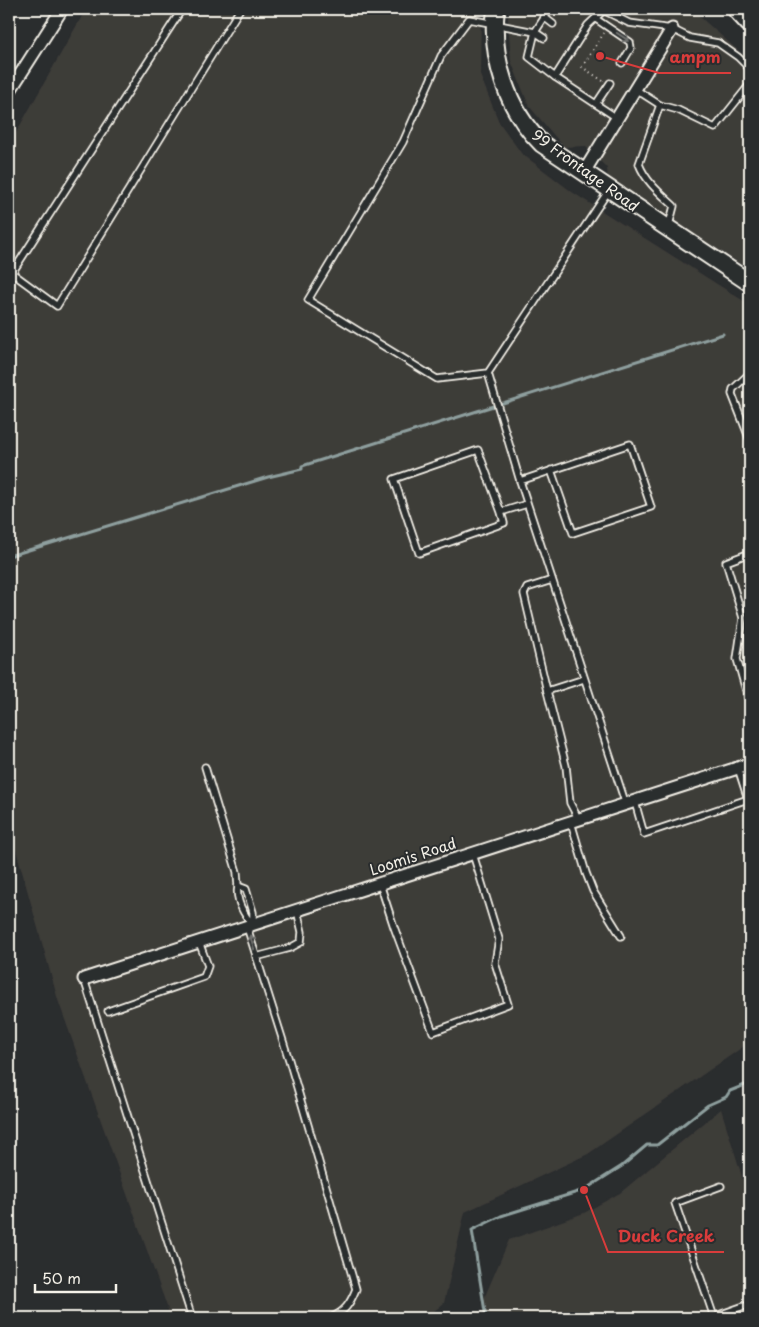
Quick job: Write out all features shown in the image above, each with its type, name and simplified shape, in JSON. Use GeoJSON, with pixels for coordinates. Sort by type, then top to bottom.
{"type":"FeatureCollection","features":[{"type":"Feature","properties":{"kind":"highway"},"geometry":{"type":"LineString","coordinates":[[738,9],[750,22]]}},
{"type":"Feature","properties":{"kind":"street"},"geometry":{"type":"LineString","coordinates":[[9,92],[62,9]]}},
{"type":"Feature","properties":{"kind":"street","name":"99 Frontage Road"},"geometry":{"type":"LineString","coordinates":[[495,16],[500,69],[514,108],[527,129],[542,144],[667,230],[750,283]]}},
{"type":"Feature","properties":{"kind":"street"},"geometry":{"type":"LineString","coordinates":[[584,172],[672,29]]}},
{"type":"Feature","properties":{"kind":"street","name":"Loomis Road"},"geometry":{"type":"LineString","coordinates":[[84,979],[750,764]]}},
{"type":"Feature","properties":{"kind":"lane"},"geometry":{"type":"LineString","coordinates":[[182,9],[12,273],[57,306],[240,9]]}},
{"type":"Feature","properties":{"kind":"lane"},"geometry":{"type":"LineString","coordinates":[[550,9],[535,32],[530,57],[555,77],[617,118]]}},
{"type":"Feature","properties":{"kind":"lane"},"geometry":{"type":"LineString","coordinates":[[555,77],[586,24],[596,19],[604,9],[629,23],[672,29],[690,38],[718,43],[738,57],[750,70]]}},
{"type":"Feature","properties":{"kind":"lane"},"geometry":{"type":"LineString","coordinates":[[544,38],[535,32],[495,16],[469,18],[441,56],[403,142],[308,300],[437,379],[488,373],[609,190]]}},
{"type":"Feature","properties":{"kind":"lane"},"geometry":{"type":"LineString","coordinates":[[544,18],[553,24]]}},
{"type":"Feature","properties":{"kind":"lane"},"geometry":{"type":"LineString","coordinates":[[596,19],[630,42],[631,48],[622,63]]}},
{"type":"Feature","properties":{"kind":"lane"},"geometry":{"type":"LineString","coordinates":[[564,51],[569,55]]}},
{"type":"Feature","properties":{"kind":"lane"},"geometry":{"type":"LineString","coordinates":[[596,104],[609,84]]}},
{"type":"Feature","properties":{"kind":"lane"},"geometry":{"type":"LineString","coordinates":[[635,89],[660,105],[678,110],[715,128],[750,84]]}},
{"type":"Feature","properties":{"kind":"lane"},"geometry":{"type":"LineString","coordinates":[[660,105],[639,164],[643,175],[674,206],[667,230]]}},
{"type":"Feature","properties":{"kind":"lane"},"geometry":{"type":"LineString","coordinates":[[488,373],[527,504],[584,679],[630,803],[644,834],[748,800],[738,768]]}},
{"type":"Feature","properties":{"kind":"lane"},"geometry":{"type":"LineString","coordinates":[[750,373],[733,389],[732,394],[750,440]]}},
{"type":"Feature","properties":{"kind":"lane"},"geometry":{"type":"LineString","coordinates":[[520,481],[551,470],[630,444],[651,507],[573,533],[551,470]]}},
{"type":"Feature","properties":{"kind":"lane"},"geometry":{"type":"LineString","coordinates":[[478,450],[500,512],[504,523],[419,553],[394,479],[478,450]]}},
{"type":"Feature","properties":{"kind":"lane"},"geometry":{"type":"LineString","coordinates":[[500,512],[527,504]]}},
{"type":"Feature","properties":{"kind":"lane"},"geometry":{"type":"LineString","coordinates":[[750,553],[726,562],[743,618],[738,659],[750,705]]}},
{"type":"Feature","properties":{"kind":"lane"},"geometry":{"type":"LineString","coordinates":[[552,580],[528,588],[524,594],[566,766],[570,802],[586,873],[594,891],[621,936]]}},
{"type":"Feature","properties":{"kind":"lane"},"geometry":{"type":"LineString","coordinates":[[547,691],[584,679]]}},
{"type":"Feature","properties":{"kind":"lane"},"geometry":{"type":"LineString","coordinates":[[205,767],[237,872],[238,886],[236,893],[250,926],[256,957],[295,1079],[356,1289],[351,1301],[342,1313],[330,1318]]}},
{"type":"Feature","properties":{"kind":"lane"},"geometry":{"type":"LineString","coordinates":[[380,884],[433,1032],[508,1004],[495,963],[499,939],[473,854]]}},
{"type":"Feature","properties":{"kind":"lane"},"geometry":{"type":"LineString","coordinates":[[238,886],[246,889],[253,912],[250,926]]}},
{"type":"Feature","properties":{"kind":"lane"},"geometry":{"type":"LineString","coordinates":[[256,957],[290,948],[301,942],[302,932],[297,910]]}},
{"type":"Feature","properties":{"kind":"lane"},"geometry":{"type":"LineString","coordinates":[[108,1011],[204,977],[208,966],[199,942]]}},
{"type":"Feature","properties":{"kind":"lane"},"geometry":{"type":"LineString","coordinates":[[84,979],[192,1318]]}},
{"type":"Feature","properties":{"kind":"lane"},"geometry":{"type":"LineString","coordinates":[[721,1186],[675,1203],[712,1318],[744,1306],[750,1307]]}},
{"type":"Feature","properties":{"kind":"path"},"geometry":{"type":"LineString","coordinates":[[608,28],[582,67],[609,84]]}},
{"type":"Feature","properties":{"kind":"shaded area"},"geometry":{"type":"Polygon","coordinates":[[[86,9],[481,9],[480,75],[499,122],[521,153],[572,192],[750,305],[750,1042],[588,1154],[465,1212],[444,1303],[426,1318],[171,1318],[58,1000],[9,825],[9,145],[86,9]]]}},
{"type":"Feature","properties":{"kind":"shaded area"},"geometry":{"type":"Polygon","coordinates":[[[511,9],[691,9],[750,61],[750,270],[608,179],[607,168],[585,146],[564,147],[529,106],[511,61],[508,18],[511,9]]]}},
{"type":"Feature","properties":{"kind":"shaded area"},"geometry":{"type":"Polygon","coordinates":[[[721,1109],[750,1202],[750,1318],[487,1318],[482,1303],[509,1240],[584,1213],[620,1193],[721,1109]]]}},
{"type":"Feature","properties":{"kind":"waterway"},"geometry":{"type":"LineString","coordinates":[[9,556],[268,477],[302,469],[302,466],[723,334]]}},
{"type":"Feature","properties":{"kind":"waterway"},"geometry":{"type":"LineString","coordinates":[[486,1318],[472,1230],[501,1216],[584,1190],[622,1166],[647,1145],[657,1145],[708,1105],[726,1097],[730,1091],[750,1083]]}},
{"type":"Feature","properties":{"kind":"place","name":"ampm"},"geometry":{"type":"Point","coordinates":[600,56]}},
{"type":"Feature","properties":{"kind":"place","name":"Duck Creek"},"geometry":{"type":"Point","coordinates":[584,1190]}}]}
